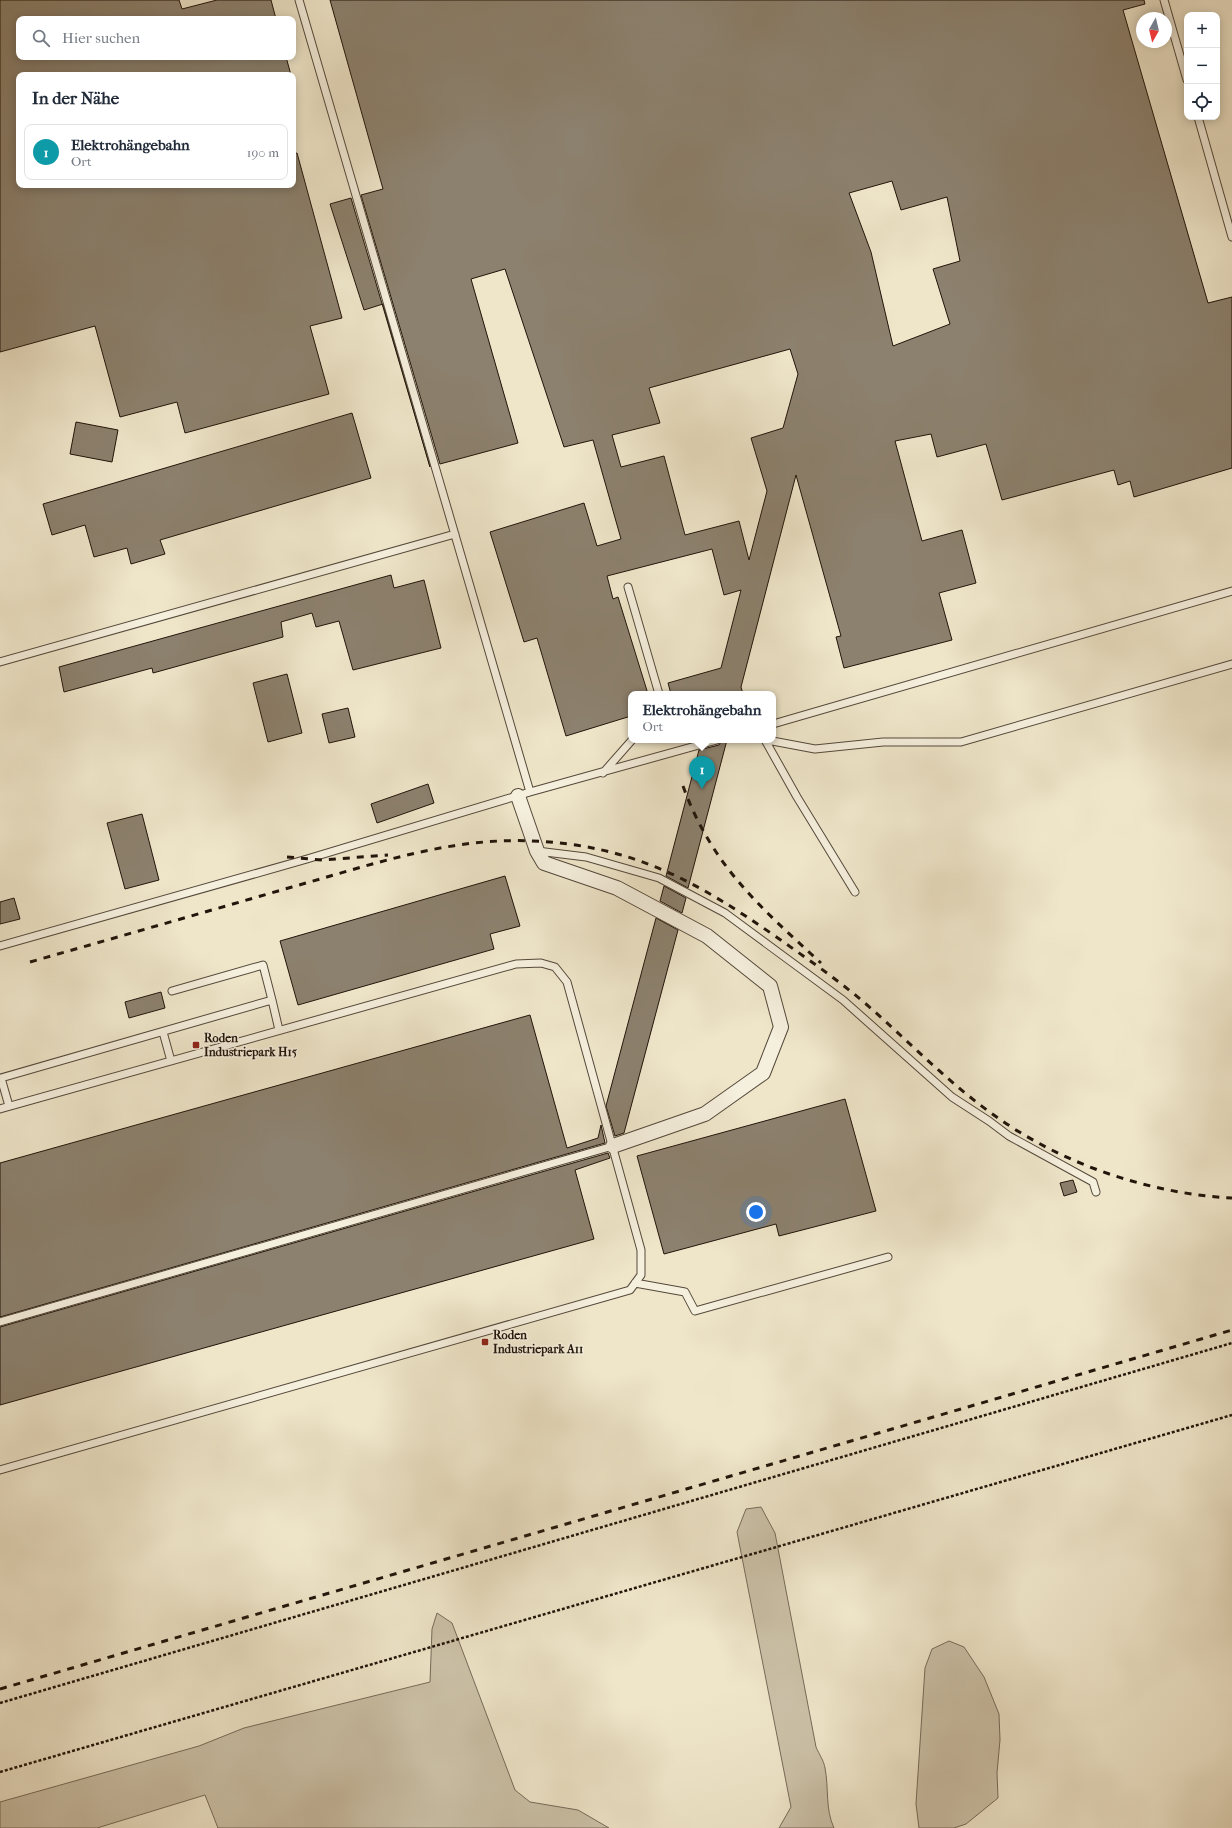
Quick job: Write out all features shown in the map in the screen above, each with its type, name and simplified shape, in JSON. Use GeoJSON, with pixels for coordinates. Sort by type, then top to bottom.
{"type":"FeatureCollection","features":[{"type":"Feature","properties":{"kind":"street"},"geometry":{"type":"LineString","coordinates":[[524,794],[537,852],[544,863],[617,888],[707,936],[770,986],[779,1020],[780,1028],[763,1073],[705,1114],[613,1146]]}},
{"type":"Feature","properties":{"kind":"lane"},"geometry":{"type":"LineString","coordinates":[[299,0],[455,534],[524,794]]}},
{"type":"Feature","properties":{"kind":"lane"},"geometry":{"type":"LineString","coordinates":[[1164,0],[1184,70]]}},
{"type":"Feature","properties":{"kind":"lane"},"geometry":{"type":"LineString","coordinates":[[1199,120],[1232,237]]}},
{"type":"Feature","properties":{"kind":"lane"},"geometry":{"type":"LineString","coordinates":[[0,662],[455,534]]}},
{"type":"Feature","properties":{"kind":"lane"},"geometry":{"type":"LineString","coordinates":[[628,587],[658,691]]}},
{"type":"Feature","properties":{"kind":"lane"},"geometry":{"type":"LineString","coordinates":[[776,723],[1232,591]]}},
{"type":"Feature","properties":{"kind":"lane"},"geometry":{"type":"LineString","coordinates":[[776,742],[815,749],[883,742],[962,742],[1232,664]]}},
{"type":"Feature","properties":{"kind":"lane"},"geometry":{"type":"LineString","coordinates":[[603,773],[629,743]]}},
{"type":"Feature","properties":{"kind":"lane"},"geometry":{"type":"LineString","coordinates":[[0,946],[307,859],[524,794],[707,743]]}},
{"type":"Feature","properties":{"kind":"lane"},"geometry":{"type":"LineString","coordinates":[[768,743],[797,797],[855,892]]}},
{"type":"Feature","properties":{"kind":"lane"},"geometry":{"type":"LineString","coordinates":[[537,852],[586,857],[659,878],[725,913],[843,1000],[952,1097],[1009,1136],[1093,1182],[1096,1192]]}},
{"type":"Feature","properties":{"kind":"lane"},"geometry":{"type":"LineString","coordinates":[[0,1109],[516,964],[541,963],[555,967],[567,982],[641,1250],[641,1275],[630,1290],[0,1470]]}},
{"type":"Feature","properties":{"kind":"lane"},"geometry":{"type":"LineString","coordinates":[[172,991],[263,965],[279,1030]]}},
{"type":"Feature","properties":{"kind":"lane"},"geometry":{"type":"LineString","coordinates":[[9,1106],[1,1078],[272,1000]]}},
{"type":"Feature","properties":{"kind":"lane"},"geometry":{"type":"LineString","coordinates":[[163,1032],[171,1061]]}},
{"type":"Feature","properties":{"kind":"lane"},"geometry":{"type":"LineString","coordinates":[[0,1322],[613,1146]]}},
{"type":"Feature","properties":{"kind":"lane"},"geometry":{"type":"LineString","coordinates":[[635,1283],[685,1292],[695,1311],[888,1257]]}},
{"type":"Feature","properties":{"kind":"path"},"geometry":{"type":"LineString","coordinates":[[0,1702],[1232,1343]]}},
{"type":"Feature","properties":{"kind":"path"},"geometry":{"type":"LineString","coordinates":[[0,1772],[1232,1415]]}},
{"type":"Feature","properties":{"kind":"shaded area"},"geometry":{"type":"Polygon","coordinates":[[[761,1507],[775,1533],[816,1747],[823,1760],[825,1768],[829,1813],[834,1828],[779,1828],[791,1807],[737,1532],[746,1509],[761,1507]]]}},
{"type":"Feature","properties":{"kind":"shaded area"},"geometry":{"type":"Polygon","coordinates":[[[437,1613],[452,1623],[515,1790],[530,1802],[578,1810],[609,1828],[218,1828],[205,1795],[97,1828],[0,1828],[0,1802],[199,1746],[244,1728],[430,1682],[432,1629],[437,1613]]]}},
{"type":"Feature","properties":{"kind":"shaded area"},"geometry":{"type":"Polygon","coordinates":[[[949,1641],[964,1647],[984,1677],[999,1714],[1000,1740],[997,1773],[998,1798],[966,1824],[954,1828],[919,1828],[916,1804],[925,1668],[932,1649],[949,1641]]]}},
{"type":"Feature","properties":{"kind":"building"},"geometry":{"type":"Polygon","coordinates":[[[0,0],[179,0],[182,9],[217,0],[271,0],[275,16],[16,16],[16,60],[287,60],[290,72],[16,72],[16,188],[296,188],[297,153],[342,318],[310,326],[329,394],[185,433],[177,402],[120,417],[95,326],[0,352],[0,0]]]}},
{"type":"Feature","properties":{"kind":"building"},"geometry":{"type":"Polygon","coordinates":[[[330,0],[1144,0],[1145,4],[1123,10],[1208,303],[1232,297],[1232,468],[1134,497],[1130,481],[1118,485],[1114,470],[1002,500],[986,444],[937,457],[931,434],[895,441],[922,541],[962,530],[976,583],[939,593],[952,640],[844,668],[836,637],[841,636],[796,475],[741,687],[742,691],[670,691],[668,683],[721,668],[741,590],[724,595],[712,549],[607,576],[613,599],[618,597],[647,691],[628,691],[628,717],[566,736],[537,638],[524,642],[490,532],[584,503],[597,546],[621,539],[593,440],[564,447],[505,269],[471,279],[518,443],[440,464],[361,195],[383,189],[330,0]],[[892,181],[849,193],[871,252],[893,346],[950,324],[933,269],[960,261],[947,197],[901,210],[892,181]],[[790,349],[649,388],[660,423],[612,435],[621,467],[664,456],[685,535],[739,521],[749,560],[767,491],[751,438],[783,428],[798,374],[790,349]]]}},
{"type":"Feature","properties":{"kind":"building"},"geometry":{"type":"Polygon","coordinates":[[[351,198],[382,304],[364,310],[330,204],[351,198]]]}},
{"type":"Feature","properties":{"kind":"building"},"geometry":{"type":"Polygon","coordinates":[[[382,304],[383,304],[430,467],[382,304]]]}},
{"type":"Feature","properties":{"kind":"building"},"geometry":{"type":"Polygon","coordinates":[[[352,413],[371,478],[160,540],[165,554],[131,564],[127,548],[94,557],[85,525],[52,535],[43,504],[352,413]]]}},
{"type":"Feature","properties":{"kind":"building"},"geometry":{"type":"Polygon","coordinates":[[[76,422],[118,430],[112,462],[70,454],[76,422]]]}},
{"type":"Feature","properties":{"kind":"building"},"geometry":{"type":"Polygon","coordinates":[[[391,575],[394,588],[424,580],[441,648],[353,670],[339,621],[316,627],[312,613],[281,622],[283,637],[153,673],[152,668],[64,692],[59,667],[391,575]]]}},
{"type":"Feature","properties":{"kind":"building"},"geometry":{"type":"Polygon","coordinates":[[[287,674],[302,733],[268,742],[253,683],[287,674]]]}},
{"type":"Feature","properties":{"kind":"building"},"geometry":{"type":"Polygon","coordinates":[[[348,708],[355,737],[329,743],[322,714],[348,708]]]}},
{"type":"Feature","properties":{"kind":"building"},"geometry":{"type":"Polygon","coordinates":[[[720,743],[726,743],[688,888],[666,876],[699,750],[719,745],[720,743]]]}},
{"type":"Feature","properties":{"kind":"building"},"geometry":{"type":"Polygon","coordinates":[[[428,784],[434,803],[377,823],[371,804],[428,784]]]}},
{"type":"Feature","properties":{"kind":"building"},"geometry":{"type":"Polygon","coordinates":[[[142,814],[159,880],[125,889],[107,823],[142,814]]]}},
{"type":"Feature","properties":{"kind":"building"},"geometry":{"type":"Polygon","coordinates":[[[505,876],[520,926],[490,934],[494,949],[298,1005],[280,941],[505,876]]]}},
{"type":"Feature","properties":{"kind":"building"},"geometry":{"type":"Polygon","coordinates":[[[664,886],[686,898],[682,913],[660,901],[664,886]]]}},
{"type":"Feature","properties":{"kind":"building"},"geometry":{"type":"Polygon","coordinates":[[[14,898],[20,919],[0,924],[0,902],[14,898]]]}},
{"type":"Feature","properties":{"kind":"building"},"geometry":{"type":"Polygon","coordinates":[[[656,918],[678,930],[624,1133],[615,1136],[606,1106],[656,918]]]}},
{"type":"Feature","properties":{"kind":"building"},"geometry":{"type":"Polygon","coordinates":[[[161,992],[165,1008],[129,1018],[125,1002],[161,992]]]}},
{"type":"Feature","properties":{"kind":"building"},"geometry":{"type":"Polygon","coordinates":[[[530,1015],[567,1148],[598,1138],[601,1125],[605,1143],[0,1317],[0,1163],[530,1015]]]}},
{"type":"Feature","properties":{"kind":"building"},"geometry":{"type":"Polygon","coordinates":[[[845,1099],[876,1211],[779,1236],[776,1224],[664,1254],[637,1156],[845,1099]]]}},
{"type":"Feature","properties":{"kind":"building"},"geometry":{"type":"Polygon","coordinates":[[[608,1153],[610,1158],[575,1170],[594,1239],[0,1405],[0,1327],[608,1153]]]}},
{"type":"Feature","properties":{"kind":"building"},"geometry":{"type":"Polygon","coordinates":[[[1073,1180],[1077,1192],[1064,1196],[1060,1183],[1073,1180]]]}},
{"type":"Feature","properties":{"kind":"railway"},"geometry":{"type":"LineString","coordinates":[[683,786],[708,840],[740,884],[778,923],[821,963]]}},
{"type":"Feature","properties":{"kind":"railway"},"geometry":{"type":"LineString","coordinates":[[30,962],[381,862],[440,848],[471,843],[532,841],[568,844],[601,850],[632,858],[661,869],[690,883],[746,916],[833,977],[974,1100],[1013,1128],[1038,1143],[1090,1167],[1146,1185],[1203,1196],[1232,1198]]}},
{"type":"Feature","properties":{"kind":"railway"},"geometry":{"type":"LineString","coordinates":[[287,857],[322,860],[388,855]]}},
{"type":"Feature","properties":{"kind":"railway"},"geometry":{"type":"LineString","coordinates":[[0,1689],[1232,1330]]}},
{"type":"Feature","properties":{"kind":"place","name":"Elektrohängebahn"},"geometry":{"type":"Point","coordinates":[702,789]}},
{"type":"Feature","properties":{"kind":"place","name":"Roden Industriepark H15"},"geometry":{"type":"Point","coordinates":[196,1045]}},
{"type":"Feature","properties":{"kind":"place","name":"Roden Industriepark A11"},"geometry":{"type":"Point","coordinates":[485,1342]}}]}
